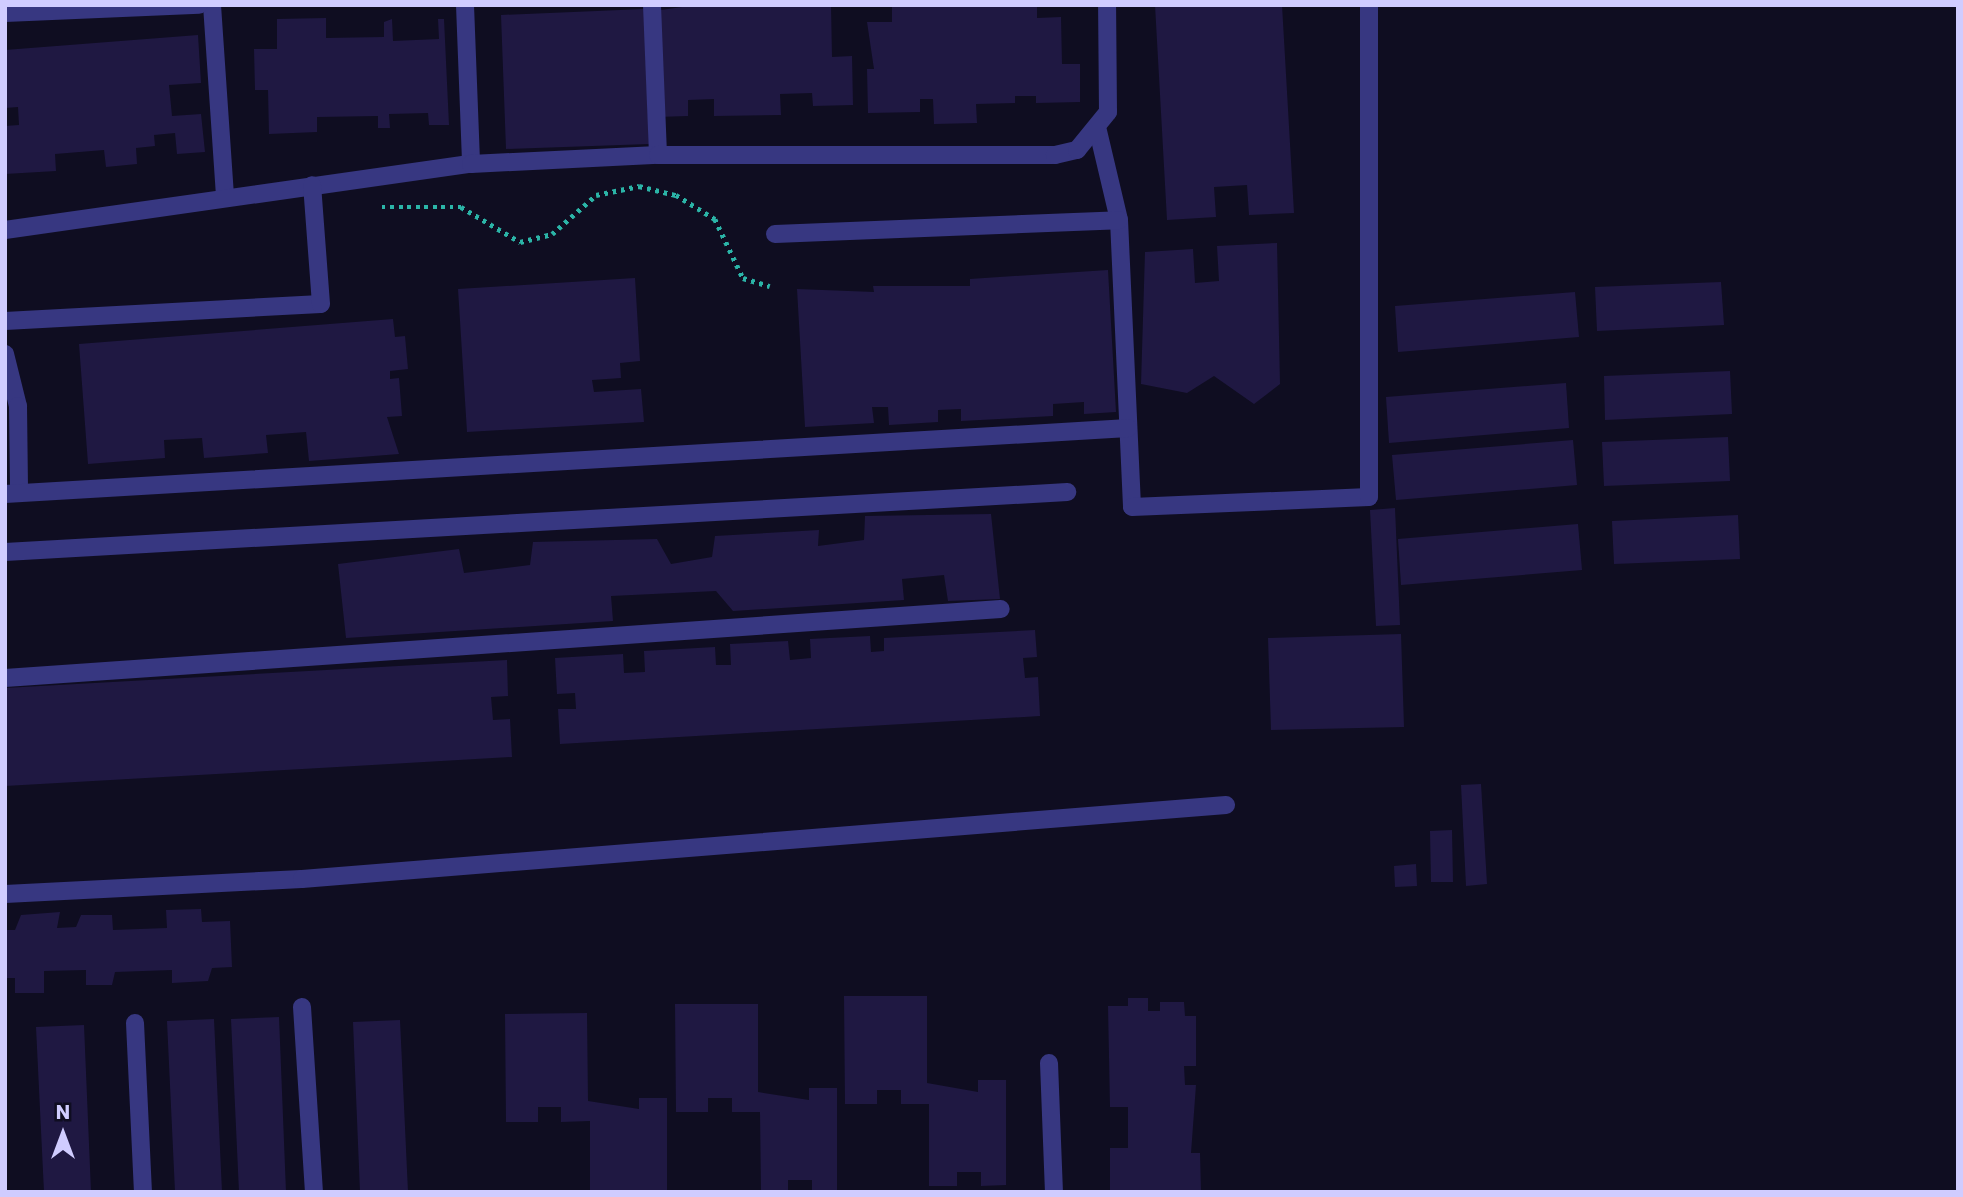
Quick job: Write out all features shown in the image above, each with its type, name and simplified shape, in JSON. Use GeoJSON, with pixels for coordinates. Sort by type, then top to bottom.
{"type":"FeatureCollection","features":[{"type":"Feature","properties":{"kind":"street"},"geometry":{"type":"LineString","coordinates":[[5,13],[199,5]]}},
{"type":"Feature","properties":{"kind":"street"},"geometry":{"type":"LineString","coordinates":[[212,5],[225,197]]}},
{"type":"Feature","properties":{"kind":"street"},"geometry":{"type":"LineString","coordinates":[[466,5],[471,164]]}},
{"type":"Feature","properties":{"kind":"street"},"geometry":{"type":"LineString","coordinates":[[652,5],[658,155]]}},
{"type":"Feature","properties":{"kind":"street"},"geometry":{"type":"LineString","coordinates":[[1107,5],[1112,79],[1098,131],[1119,220],[1132,507],[1369,496],[1369,5]]}},
{"type":"Feature","properties":{"kind":"street"},"geometry":{"type":"LineString","coordinates":[[5,230],[471,164],[658,155],[1055,155],[1077,150],[1098,131]]}},
{"type":"Feature","properties":{"kind":"street"},"geometry":{"type":"LineString","coordinates":[[5,321],[321,304],[312,185]]}},
{"type":"Feature","properties":{"kind":"street"},"geometry":{"type":"LineString","coordinates":[[775,234],[1119,220]]}},
{"type":"Feature","properties":{"kind":"street"},"geometry":{"type":"LineString","coordinates":[[5,354],[18,406],[12,493],[1128,428]]}},
{"type":"Feature","properties":{"kind":"street"},"geometry":{"type":"LineString","coordinates":[[5,552],[1067,492]]}},
{"type":"Feature","properties":{"kind":"street"},"geometry":{"type":"LineString","coordinates":[[5,678],[1001,609]]}},
{"type":"Feature","properties":{"kind":"street"},"geometry":{"type":"LineString","coordinates":[[5,894],[302,879],[1226,805]]}},
{"type":"Feature","properties":{"kind":"street"},"geometry":{"type":"LineString","coordinates":[[302,1007],[314,1192]]}},
{"type":"Feature","properties":{"kind":"street"},"geometry":{"type":"LineString","coordinates":[[135,1023],[143,1192]]}},
{"type":"Feature","properties":{"kind":"street"},"geometry":{"type":"LineString","coordinates":[[1049,1063],[1054,1192]]}},
{"type":"Feature","properties":{"kind":"path"},"geometry":{"type":"LineString","coordinates":[[366,208],[461,207],[520,242],[552,234],[596,195],[639,186],[676,195],[715,219],[743,278],[770,286]]}},
{"type":"Feature","properties":{"kind":"building"},"geometry":{"type":"Polygon","coordinates":[[[696,5],[831,5],[832,57],[852,56],[853,105],[813,106],[812,93],[780,94],[781,115],[714,116],[714,99],[688,100],[688,116],[657,117],[654,11],[696,5]]]}},
{"type":"Feature","properties":{"kind":"building"},"geometry":{"type":"Polygon","coordinates":[[[892,5],[1037,5],[1037,18],[1061,17],[1062,64],[1080,64],[1080,102],[1036,103],[1036,96],[1015,96],[1015,103],[976,104],[977,123],[934,124],[933,99],[920,99],[920,112],[868,113],[867,69],[874,69],[867,22],[892,22],[892,5]]]}},
{"type":"Feature","properties":{"kind":"building"},"geometry":{"type":"Polygon","coordinates":[[[1155,5],[1282,5],[1294,213],[1249,215],[1247,185],[1214,187],[1216,217],[1167,220],[1155,5]]]}},
{"type":"Feature","properties":{"kind":"building"},"geometry":{"type":"Polygon","coordinates":[[[644,9],[649,144],[506,149],[501,15],[644,9]]]}},
{"type":"Feature","properties":{"kind":"building"},"geometry":{"type":"Polygon","coordinates":[[[326,18],[326,38],[384,37],[384,22],[392,19],[393,41],[439,39],[438,19],[444,19],[449,125],[429,125],[428,113],[389,114],[390,128],[378,128],[378,116],[317,117],[317,132],[269,134],[268,90],[255,90],[254,49],[277,49],[277,19],[326,18]]]}},
{"type":"Feature","properties":{"kind":"building"},"geometry":{"type":"Polygon","coordinates":[[[198,35],[201,83],[169,85],[172,116],[201,114],[205,152],[177,154],[175,133],[154,135],[155,146],[136,148],[137,164],[106,167],[104,150],[55,154],[56,171],[5,174],[5,126],[19,125],[18,107],[5,108],[5,50],[198,35]]]}},
{"type":"Feature","properties":{"kind":"building"},"geometry":{"type":"Polygon","coordinates":[[[1277,243],[1280,384],[1254,404],[1214,376],[1187,393],[1141,384],[1145,252],[1193,249],[1195,283],[1219,281],[1217,246],[1277,243]]]}},
{"type":"Feature","properties":{"kind":"building"},"geometry":{"type":"Polygon","coordinates":[[[1108,270],[1116,412],[1084,414],[1084,402],[1053,404],[1053,416],[961,421],[961,409],[938,410],[938,422],[889,425],[888,407],[872,407],[874,423],[805,427],[797,289],[874,292],[873,286],[970,286],[970,279],[1108,270]]]}},
{"type":"Feature","properties":{"kind":"building"},"geometry":{"type":"Polygon","coordinates":[[[635,278],[640,361],[620,363],[621,378],[592,380],[594,392],[641,389],[644,422],[467,432],[458,289],[635,278]]]}},
{"type":"Feature","properties":{"kind":"building"},"geometry":{"type":"Polygon","coordinates":[[[1721,282],[1724,325],[1597,331],[1595,287],[1721,282]]]}},
{"type":"Feature","properties":{"kind":"building"},"geometry":{"type":"Polygon","coordinates":[[[1575,292],[1579,337],[1398,352],[1395,306],[1575,292]]]}},
{"type":"Feature","properties":{"kind":"building"},"geometry":{"type":"Polygon","coordinates":[[[393,319],[395,337],[405,336],[408,369],[390,371],[390,379],[399,378],[402,416],[387,417],[399,454],[309,461],[306,432],[266,435],[268,453],[204,458],[202,438],[164,440],[165,458],[88,464],[79,344],[393,319]]]}},
{"type":"Feature","properties":{"kind":"building"},"geometry":{"type":"Polygon","coordinates":[[[1730,371],[1732,414],[1605,420],[1604,376],[1730,371]]]}},
{"type":"Feature","properties":{"kind":"building"},"geometry":{"type":"Polygon","coordinates":[[[1566,383],[1569,428],[1389,443],[1386,397],[1566,383]]]}},
{"type":"Feature","properties":{"kind":"building"},"geometry":{"type":"Polygon","coordinates":[[[1728,437],[1730,481],[1604,486],[1602,442],[1728,437]]]}},
{"type":"Feature","properties":{"kind":"building"},"geometry":{"type":"Polygon","coordinates":[[[1573,440],[1577,485],[1396,500],[1392,455],[1573,440]]]}},
{"type":"Feature","properties":{"kind":"building"},"geometry":{"type":"Polygon","coordinates":[[[1395,508],[1400,625],[1376,626],[1370,510],[1395,508]]]}},
{"type":"Feature","properties":{"kind":"building"},"geometry":{"type":"Polygon","coordinates":[[[991,514],[1000,599],[948,601],[944,575],[902,579],[904,600],[733,611],[716,591],[611,596],[613,621],[346,638],[338,564],[459,549],[464,573],[530,565],[533,542],[657,539],[671,564],[712,557],[715,536],[819,530],[818,546],[864,540],[865,516],[991,514]]]}},
{"type":"Feature","properties":{"kind":"building"},"geometry":{"type":"Polygon","coordinates":[[[1738,515],[1740,559],[1614,564],[1612,521],[1738,515]]]}},
{"type":"Feature","properties":{"kind":"building"},"geometry":{"type":"Polygon","coordinates":[[[1578,524],[1582,570],[1401,585],[1398,539],[1578,524]]]}},
{"type":"Feature","properties":{"kind":"building"},"geometry":{"type":"Polygon","coordinates":[[[1035,630],[1037,657],[1023,658],[1025,678],[1038,677],[1040,716],[560,744],[558,709],[576,709],[575,693],[557,694],[555,658],[623,654],[624,673],[645,672],[644,651],[715,647],[716,665],[731,665],[730,644],[788,641],[790,660],[811,658],[810,639],[870,636],[871,652],[884,651],[884,638],[1035,630]]]}},
{"type":"Feature","properties":{"kind":"building"},"geometry":{"type":"Polygon","coordinates":[[[1401,634],[1404,727],[1271,730],[1268,638],[1401,634]]]}},
{"type":"Feature","properties":{"kind":"building"},"geometry":{"type":"Polygon","coordinates":[[[507,660],[508,696],[491,697],[493,720],[510,719],[512,757],[5,786],[5,688],[507,660]]]}},
{"type":"Feature","properties":{"kind":"building"},"geometry":{"type":"Polygon","coordinates":[[[1481,784],[1487,884],[1466,886],[1461,785],[1481,784]]]}},
{"type":"Feature","properties":{"kind":"building"},"geometry":{"type":"Polygon","coordinates":[[[1452,830],[1453,882],[1431,882],[1430,831],[1452,830]]]}},
{"type":"Feature","properties":{"kind":"building"},"geometry":{"type":"Polygon","coordinates":[[[1416,864],[1417,886],[1395,887],[1394,866],[1416,864]]]}},
{"type":"Feature","properties":{"kind":"building"},"geometry":{"type":"Polygon","coordinates":[[[201,909],[202,922],[230,921],[232,967],[212,968],[208,981],[172,983],[172,970],[115,972],[112,985],[86,985],[86,970],[44,971],[44,993],[15,993],[15,978],[5,978],[5,930],[15,930],[21,915],[60,912],[57,928],[76,927],[81,915],[112,915],[113,930],[167,928],[166,910],[201,909]]]}},
{"type":"Feature","properties":{"kind":"building"},"geometry":{"type":"Polygon","coordinates":[[[844,996],[927,996],[927,1083],[978,1092],[978,1080],[1006,1080],[1006,1185],[981,1186],[981,1172],[957,1172],[957,1186],[929,1186],[929,1104],[901,1104],[901,1090],[877,1090],[877,1104],[845,1104],[844,996]]]}},
{"type":"Feature","properties":{"kind":"building"},"geometry":{"type":"Polygon","coordinates":[[[1128,998],[1148,998],[1148,1011],[1160,1011],[1160,1002],[1184,1002],[1185,1016],[1196,1016],[1196,1066],[1184,1066],[1185,1085],[1196,1085],[1191,1153],[1200,1153],[1201,1192],[1110,1192],[1110,1148],[1128,1148],[1128,1107],[1110,1107],[1108,1006],[1128,1006],[1128,998]]]}},
{"type":"Feature","properties":{"kind":"building"},"geometry":{"type":"Polygon","coordinates":[[[675,1004],[758,1004],[758,1092],[809,1100],[809,1088],[837,1088],[837,1192],[812,1192],[812,1180],[788,1180],[788,1192],[761,1192],[760,1112],[732,1112],[732,1098],[708,1098],[708,1112],[676,1112],[675,1004]]]}},
{"type":"Feature","properties":{"kind":"building"},"geometry":{"type":"Polygon","coordinates":[[[587,1013],[588,1101],[639,1109],[639,1098],[667,1098],[667,1192],[590,1192],[590,1121],[561,1122],[561,1107],[538,1107],[538,1122],[506,1122],[505,1014],[587,1013]]]}},
{"type":"Feature","properties":{"kind":"building"},"geometry":{"type":"Polygon","coordinates":[[[279,1017],[286,1192],[239,1192],[231,1019],[279,1017]]]}},
{"type":"Feature","properties":{"kind":"building"},"geometry":{"type":"Polygon","coordinates":[[[214,1019],[222,1192],[175,1192],[167,1021],[214,1019]]]}},
{"type":"Feature","properties":{"kind":"building"},"geometry":{"type":"Polygon","coordinates":[[[400,1020],[408,1192],[360,1192],[353,1022],[400,1020]]]}},
{"type":"Feature","properties":{"kind":"building"},"geometry":{"type":"Polygon","coordinates":[[[84,1025],[91,1192],[44,1192],[36,1027],[84,1025]]]}}]}
